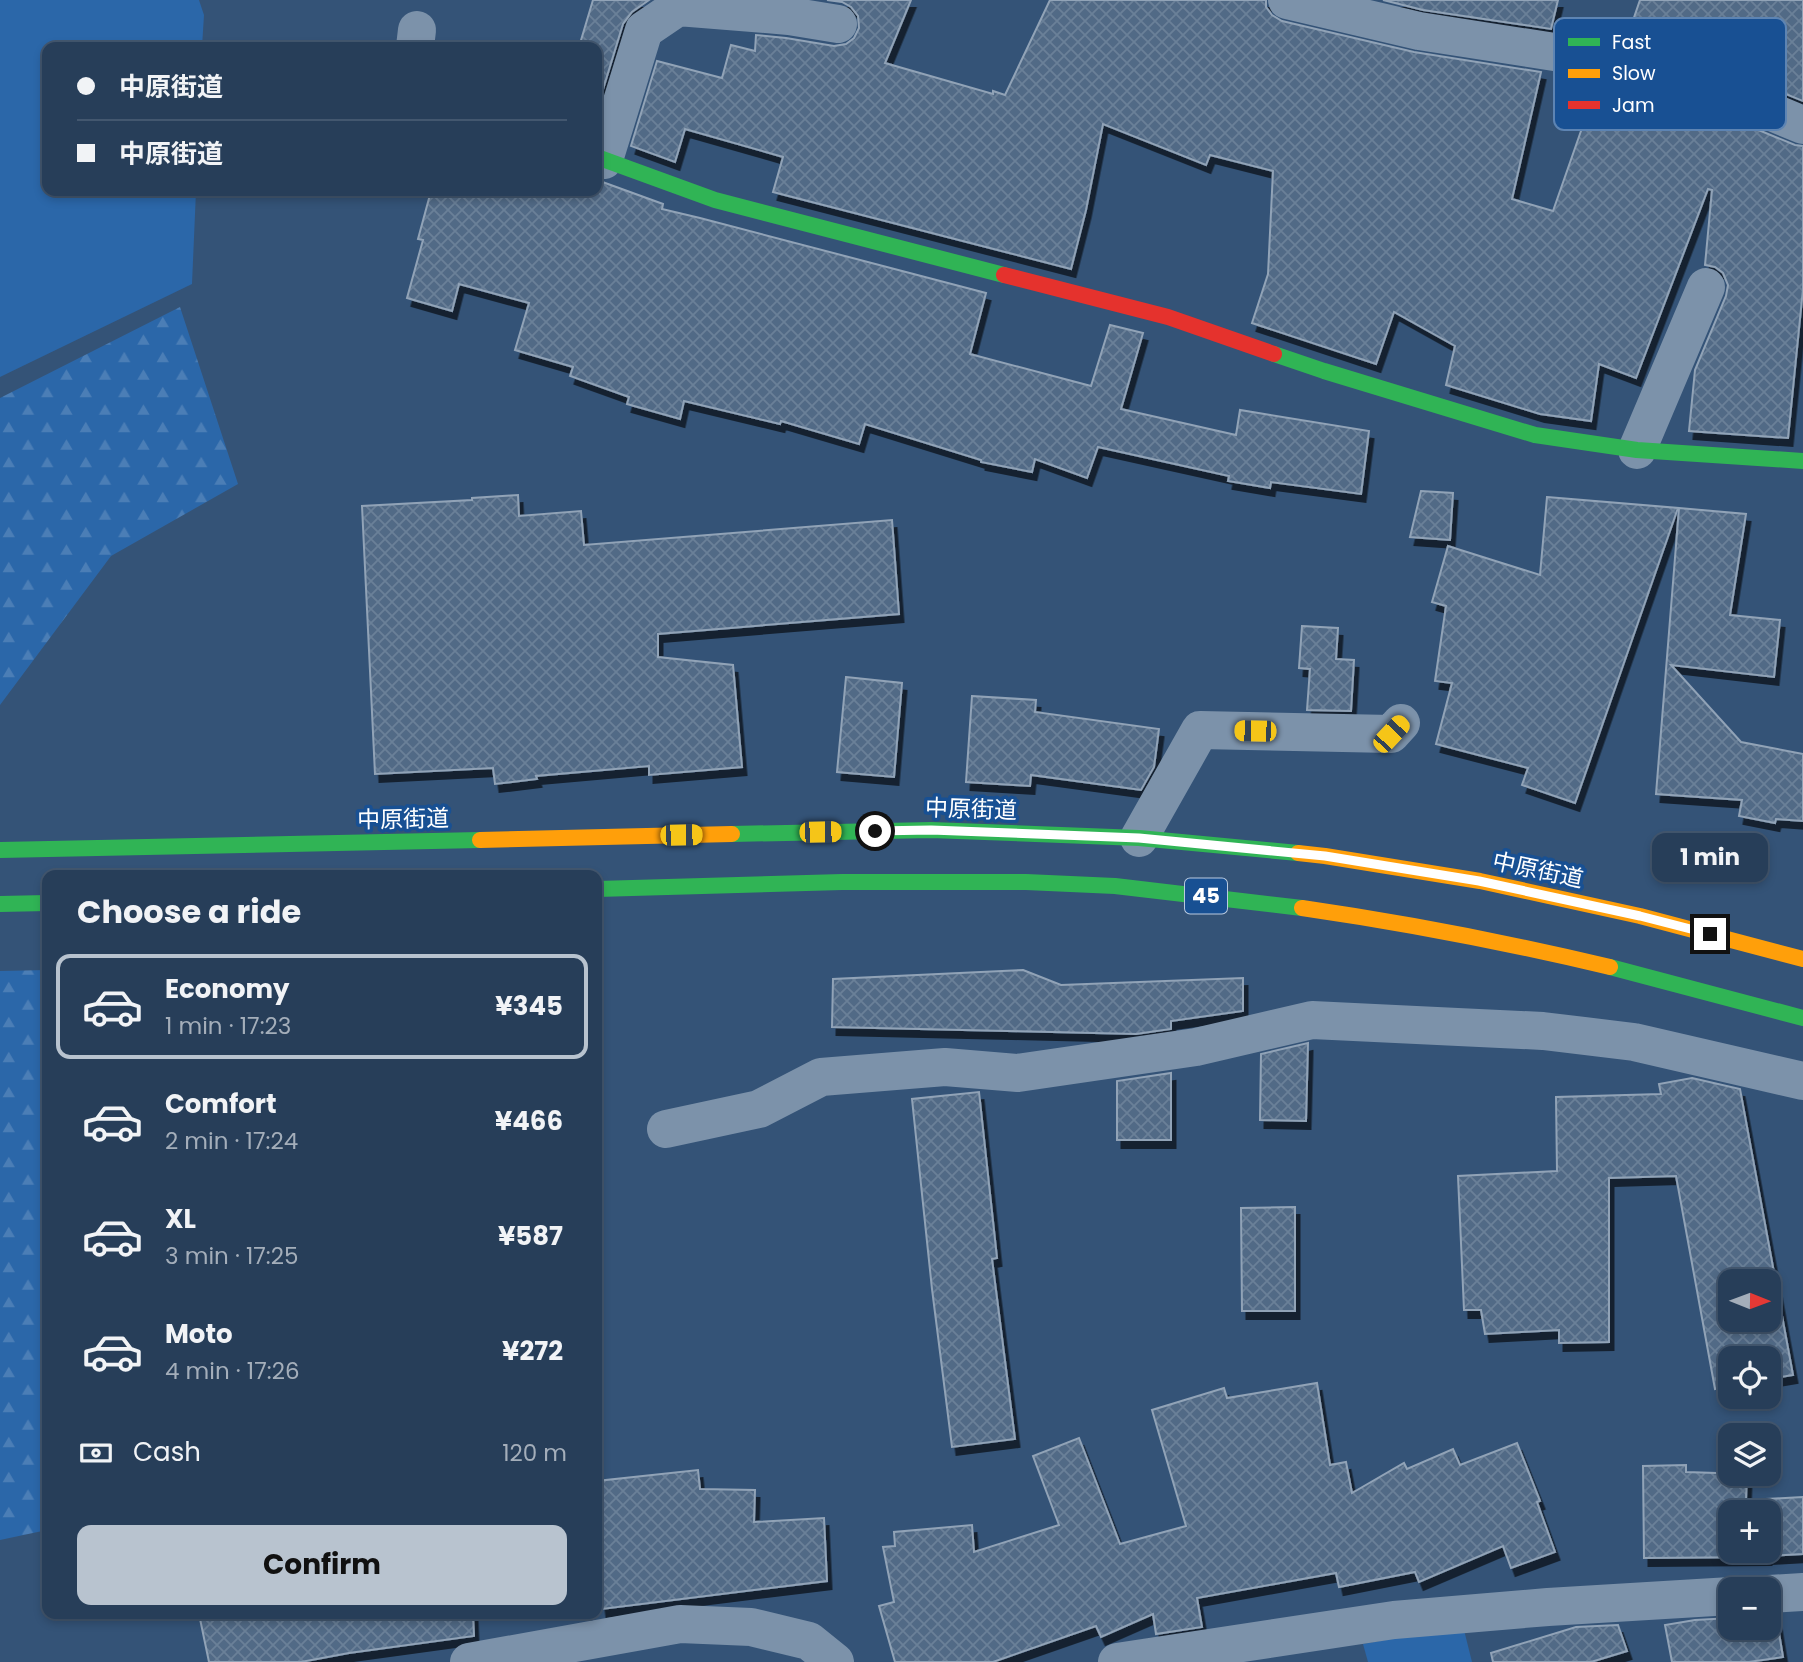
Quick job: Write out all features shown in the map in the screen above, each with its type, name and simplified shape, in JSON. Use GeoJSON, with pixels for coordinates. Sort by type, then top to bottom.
{"type":"FeatureCollection","features":[{"type":"Feature","properties":{"kind":"main road"},"geometry":{"type":"LineString","coordinates":[[602,159],[715,200],[1168,317],[1324,371],[1535,435],[1637,450],[1803,461]]}},
{"type":"Feature","properties":{"kind":"main road","name":"中原街道"},"geometry":{"type":"LineString","coordinates":[[0,850],[931,830],[1139,838],[1325,856],[1479,881],[1640,916],[1803,960]]}},
{"type":"Feature","properties":{"kind":"main road","name":"45"},"geometry":{"type":"LineString","coordinates":[[602,889],[962,881],[1090,884],[1253,901],[1389,921],[1522,947],[1721,994],[1803,1018]]}},
{"type":"Feature","properties":{"kind":"main road"},"geometry":{"type":"LineString","coordinates":[[0,904],[42,903]]}},
{"type":"Feature","properties":{"kind":"street"},"geometry":{"type":"LineString","coordinates":[[1287,0],[1419,31],[1554,52]]}},
{"type":"Feature","properties":{"kind":"street"},"geometry":{"type":"LineString","coordinates":[[602,156],[644,30],[678,7],[789,16],[838,24]]}},
{"type":"Feature","properties":{"kind":"street"},"geometry":{"type":"LineString","coordinates":[[1786,118],[1803,125]]}},
{"type":"Feature","properties":{"kind":"street"},"geometry":{"type":"LineString","coordinates":[[1637,450],[1706,287]]}},
{"type":"Feature","properties":{"kind":"street"},"geometry":{"type":"LineString","coordinates":[[1139,838],[1200,730],[1391,734],[1401,723]]}},
{"type":"Feature","properties":{"kind":"street"},"geometry":{"type":"LineString","coordinates":[[666,1129],[759,1109],[821,1077],[946,1067],[1018,1073],[1196,1047],[1312,1020],[1543,1031],[1634,1042],[1803,1081]]}},
{"type":"Feature","properties":{"kind":"street"},"geometry":{"type":"LineString","coordinates":[[1781,1593],[1803,1592]]}},
{"type":"Feature","properties":{"kind":"street"},"geometry":{"type":"LineString","coordinates":[[1117,1662],[1394,1620],[1718,1597]]}},
{"type":"Feature","properties":{"kind":"street"},"geometry":{"type":"LineString","coordinates":[[469,1662],[680,1624],[751,1628],[809,1641],[835,1662]]}},
{"type":"Feature","properties":{"kind":"green space"},"geometry":{"type":"Polygon","coordinates":[[[0,0],[199,0],[204,15],[202,42],[42,42],[42,196],[196,196],[192,284],[0,377],[0,0]]]}},
{"type":"Feature","properties":{"kind":"green space"},"geometry":{"type":"Polygon","coordinates":[[[180,307],[238,484],[111,556],[0,705],[0,398],[180,307]]]}},
{"type":"Feature","properties":{"kind":"green space"},"geometry":{"type":"Polygon","coordinates":[[[42,970],[42,1531],[0,1540],[0,971],[42,970]]]}},
{"type":"Feature","properties":{"kind":"green space"},"geometry":{"type":"Polygon","coordinates":[[[1463,1626],[1472,1662],[1368,1662],[1363,1644],[1463,1626]]]}},
{"type":"Feature","properties":{"kind":"building"},"geometry":{"type":"Polygon","coordinates":[[[593,0],[649,0],[632,12],[623,24],[602,93],[602,42],[580,42],[593,0]]]}},
{"type":"Feature","properties":{"kind":"building"},"geometry":{"type":"Polygon","coordinates":[[[827,0],[911,0],[885,63],[993,94],[993,91],[1005,95],[1050,0],[1266,0],[1266,7],[1272,15],[1282,21],[1414,52],[1541,72],[1512,199],[1553,211],[1581,130],[1759,130],[1803,146],[1803,289],[1788,438],[1689,431],[1695,370],[1726,296],[1728,285],[1723,273],[1715,267],[1705,265],[1712,190],[1708,189],[1636,378],[1599,364],[1591,421],[1540,414],[1446,385],[1455,346],[1394,312],[1376,364],[1252,323],[1268,274],[1273,171],[1210,155],[1206,165],[1103,124],[1071,269],[773,192],[783,157],[685,129],[675,162],[631,146],[657,61],[722,78],[731,45],[755,51],[756,35],[834,46],[846,44],[854,38],[859,28],[858,16],[851,7],[842,2],[827,0]]]}},
{"type":"Feature","properties":{"kind":"building"},"geometry":{"type":"Polygon","coordinates":[[[1383,0],[1558,0],[1551,29],[1423,10],[1383,0]]]}},
{"type":"Feature","properties":{"kind":"building"},"geometry":{"type":"Polygon","coordinates":[[[1640,0],[1803,0],[1803,101],[1786,94],[1786,18],[1634,18],[1640,0]]]}},
{"type":"Feature","properties":{"kind":"building"},"geometry":{"type":"Polygon","coordinates":[[[602,182],[663,204],[662,209],[986,293],[970,354],[1091,386],[1110,325],[1143,333],[1121,409],[1236,435],[1240,410],[1369,431],[1361,494],[1271,482],[1270,488],[1228,481],[1229,476],[1098,447],[1087,478],[1035,459],[1032,472],[981,462],[865,424],[859,444],[781,421],[780,424],[684,401],[680,419],[627,404],[629,397],[570,376],[573,367],[515,350],[529,303],[459,284],[452,311],[407,298],[423,240],[418,239],[430,196],[602,196],[602,182]]]}},
{"type":"Feature","properties":{"kind":"building"},"geometry":{"type":"Polygon","coordinates":[[[1421,491],[1453,493],[1450,540],[1410,537],[1421,491]]]}},
{"type":"Feature","properties":{"kind":"building"},"geometry":{"type":"Polygon","coordinates":[[[518,495],[519,516],[581,511],[584,545],[892,520],[899,614],[658,634],[658,657],[733,665],[742,767],[649,775],[649,766],[536,776],[537,779],[495,784],[493,768],[375,774],[362,506],[518,495]]]}},
{"type":"Feature","properties":{"kind":"building"},"geometry":{"type":"Polygon","coordinates":[[[1547,497],[1678,508],[1575,803],[1522,785],[1528,768],[1436,744],[1452,683],[1435,681],[1446,606],[1432,602],[1448,546],[1540,575],[1547,497]]]}},
{"type":"Feature","properties":{"kind":"building"},"geometry":{"type":"Polygon","coordinates":[[[1679,508],[1746,514],[1730,615],[1780,620],[1774,677],[1671,665],[1741,742],[1803,754],[1803,821],[1776,819],[1775,823],[1739,816],[1742,800],[1656,794],[1679,508]]]}},
{"type":"Feature","properties":{"kind":"building"},"geometry":{"type":"Polygon","coordinates":[[[1302,626],[1338,628],[1336,659],[1354,660],[1351,711],[1307,710],[1310,669],[1299,668],[1302,626]]]}},
{"type":"Feature","properties":{"kind":"building"},"geometry":{"type":"Polygon","coordinates":[[[846,677],[902,683],[894,777],[837,772],[846,677]]]}},
{"type":"Feature","properties":{"kind":"building"},"geometry":{"type":"Polygon","coordinates":[[[972,696],[1036,700],[1035,712],[1159,729],[1154,767],[1141,790],[1031,775],[1030,786],[966,782],[972,696]]]}},
{"type":"Feature","properties":{"kind":"building"},"geometry":{"type":"Polygon","coordinates":[[[1023,970],[1061,985],[1243,978],[1243,1011],[1171,1021],[1171,1029],[1136,1034],[832,1027],[833,979],[1023,970]]]}},
{"type":"Feature","properties":{"kind":"building"},"geometry":{"type":"Polygon","coordinates":[[[1308,1043],[1306,1121],[1260,1120],[1261,1054],[1308,1043]]]}},
{"type":"Feature","properties":{"kind":"building"},"geometry":{"type":"Polygon","coordinates":[[[1171,1073],[1171,1140],[1117,1140],[1117,1081],[1171,1073]]]}},
{"type":"Feature","properties":{"kind":"building"},"geometry":{"type":"Polygon","coordinates":[[[1692,1078],[1740,1089],[1773,1269],[1718,1269],[1718,1332],[1782,1332],[1782,1316],[1793,1375],[1781,1377],[1781,1346],[1718,1346],[1718,1388],[1715,1389],[1676,1176],[1609,1178],[1609,1342],[1559,1343],[1559,1330],[1485,1334],[1481,1310],[1464,1310],[1458,1176],[1557,1171],[1556,1097],[1661,1094],[1659,1084],[1692,1078]]]}},
{"type":"Feature","properties":{"kind":"building"},"geometry":{"type":"Polygon","coordinates":[[[979,1092],[997,1258],[992,1259],[1015,1439],[952,1447],[912,1099],[979,1092]]]}},
{"type":"Feature","properties":{"kind":"building"},"geometry":{"type":"Polygon","coordinates":[[[1295,1207],[1295,1311],[1242,1311],[1241,1208],[1295,1207]]]}},
{"type":"Feature","properties":{"kind":"building"},"geometry":{"type":"Polygon","coordinates":[[[1317,1383],[1330,1465],[1346,1462],[1352,1493],[1404,1463],[1407,1469],[1453,1449],[1460,1465],[1517,1443],[1540,1501],[1537,1502],[1555,1552],[1511,1568],[1503,1546],[1419,1582],[1415,1572],[1339,1587],[1336,1573],[1197,1598],[1202,1627],[1156,1634],[1153,1614],[1101,1637],[1096,1626],[993,1662],[895,1662],[879,1606],[894,1602],[883,1547],[895,1546],[894,1532],[972,1525],[974,1552],[1059,1525],[1033,1456],[1079,1438],[1120,1544],[1186,1526],[1152,1410],[1224,1388],[1227,1398],[1317,1383]]]}},
{"type":"Feature","properties":{"kind":"building"},"geometry":{"type":"Polygon","coordinates":[[[1686,1465],[1686,1472],[1718,1473],[1718,1486],[1747,1486],[1746,1500],[1718,1500],[1718,1557],[1644,1558],[1643,1466],[1686,1465]]]}},
{"type":"Feature","properties":{"kind":"building"},"geometry":{"type":"Polygon","coordinates":[[[698,1470],[700,1489],[755,1490],[754,1522],[824,1518],[827,1581],[602,1609],[602,1480],[698,1470]]]}},
{"type":"Feature","properties":{"kind":"building"},"geometry":{"type":"Polygon","coordinates":[[[1803,1497],[1803,1554],[1781,1555],[1781,1500],[1746,1500],[1803,1497]]]}},
{"type":"Feature","properties":{"kind":"building"},"geometry":{"type":"Polygon","coordinates":[[[200,1619],[473,1619],[474,1636],[301,1662],[209,1662],[200,1619]]]}},
{"type":"Feature","properties":{"kind":"building"},"geometry":{"type":"Polygon","coordinates":[[[1718,1619],[1718,1640],[1780,1640],[1783,1657],[1749,1662],[1672,1662],[1665,1625],[1718,1619]]]}},
{"type":"Feature","properties":{"kind":"building"},"geometry":{"type":"Polygon","coordinates":[[[1618,1625],[1627,1651],[1591,1662],[1493,1662],[1491,1653],[1576,1627],[1618,1625]]]}},
{"type":"Feature","properties":{"kind":"traffic: fast"},"geometry":{"type":"LineString","coordinates":[[602,159],[715,200],[1004,275]]}},
{"type":"Feature","properties":{"kind":"traffic: fast"},"geometry":{"type":"LineString","coordinates":[[1274,354],[1535,435],[1637,450],[1803,461]]}},
{"type":"Feature","properties":{"kind":"traffic: fast"},"geometry":{"type":"LineString","coordinates":[[732,834],[931,830],[1139,838],[1298,853]]}},
{"type":"Feature","properties":{"kind":"traffic: fast"},"geometry":{"type":"LineString","coordinates":[[0,850],[480,840]]}},
{"type":"Feature","properties":{"kind":"traffic: fast"},"geometry":{"type":"LineString","coordinates":[[602,889],[842,882],[1026,882],[1115,886],[1302,908]]}},
{"type":"Feature","properties":{"kind":"traffic: fast"},"geometry":{"type":"LineString","coordinates":[[0,904],[42,903]]}},
{"type":"Feature","properties":{"kind":"traffic: fast"},"geometry":{"type":"LineString","coordinates":[[1610,967],[1803,1018]]}},
{"type":"Feature","properties":{"kind":"traffic: slow"},"geometry":{"type":"LineString","coordinates":[[480,840],[732,834]]}},
{"type":"Feature","properties":{"kind":"traffic: slow"},"geometry":{"type":"LineString","coordinates":[[1298,853],[1480,881],[1640,916],[1803,959]]}},
{"type":"Feature","properties":{"kind":"traffic: slow"},"geometry":{"type":"LineString","coordinates":[[1302,908],[1457,934],[1610,967]]}},
{"type":"Feature","properties":{"kind":"traffic: jam"},"geometry":{"type":"LineString","coordinates":[[1004,275],[1168,317],[1274,354]]}},
{"type":"Feature","properties":{"kind":"route"},"geometry":{"type":"LineString","coordinates":[[875,831],[931,830],[1139,838],[1325,856],[1479,881],[1710,934]]}}]}
